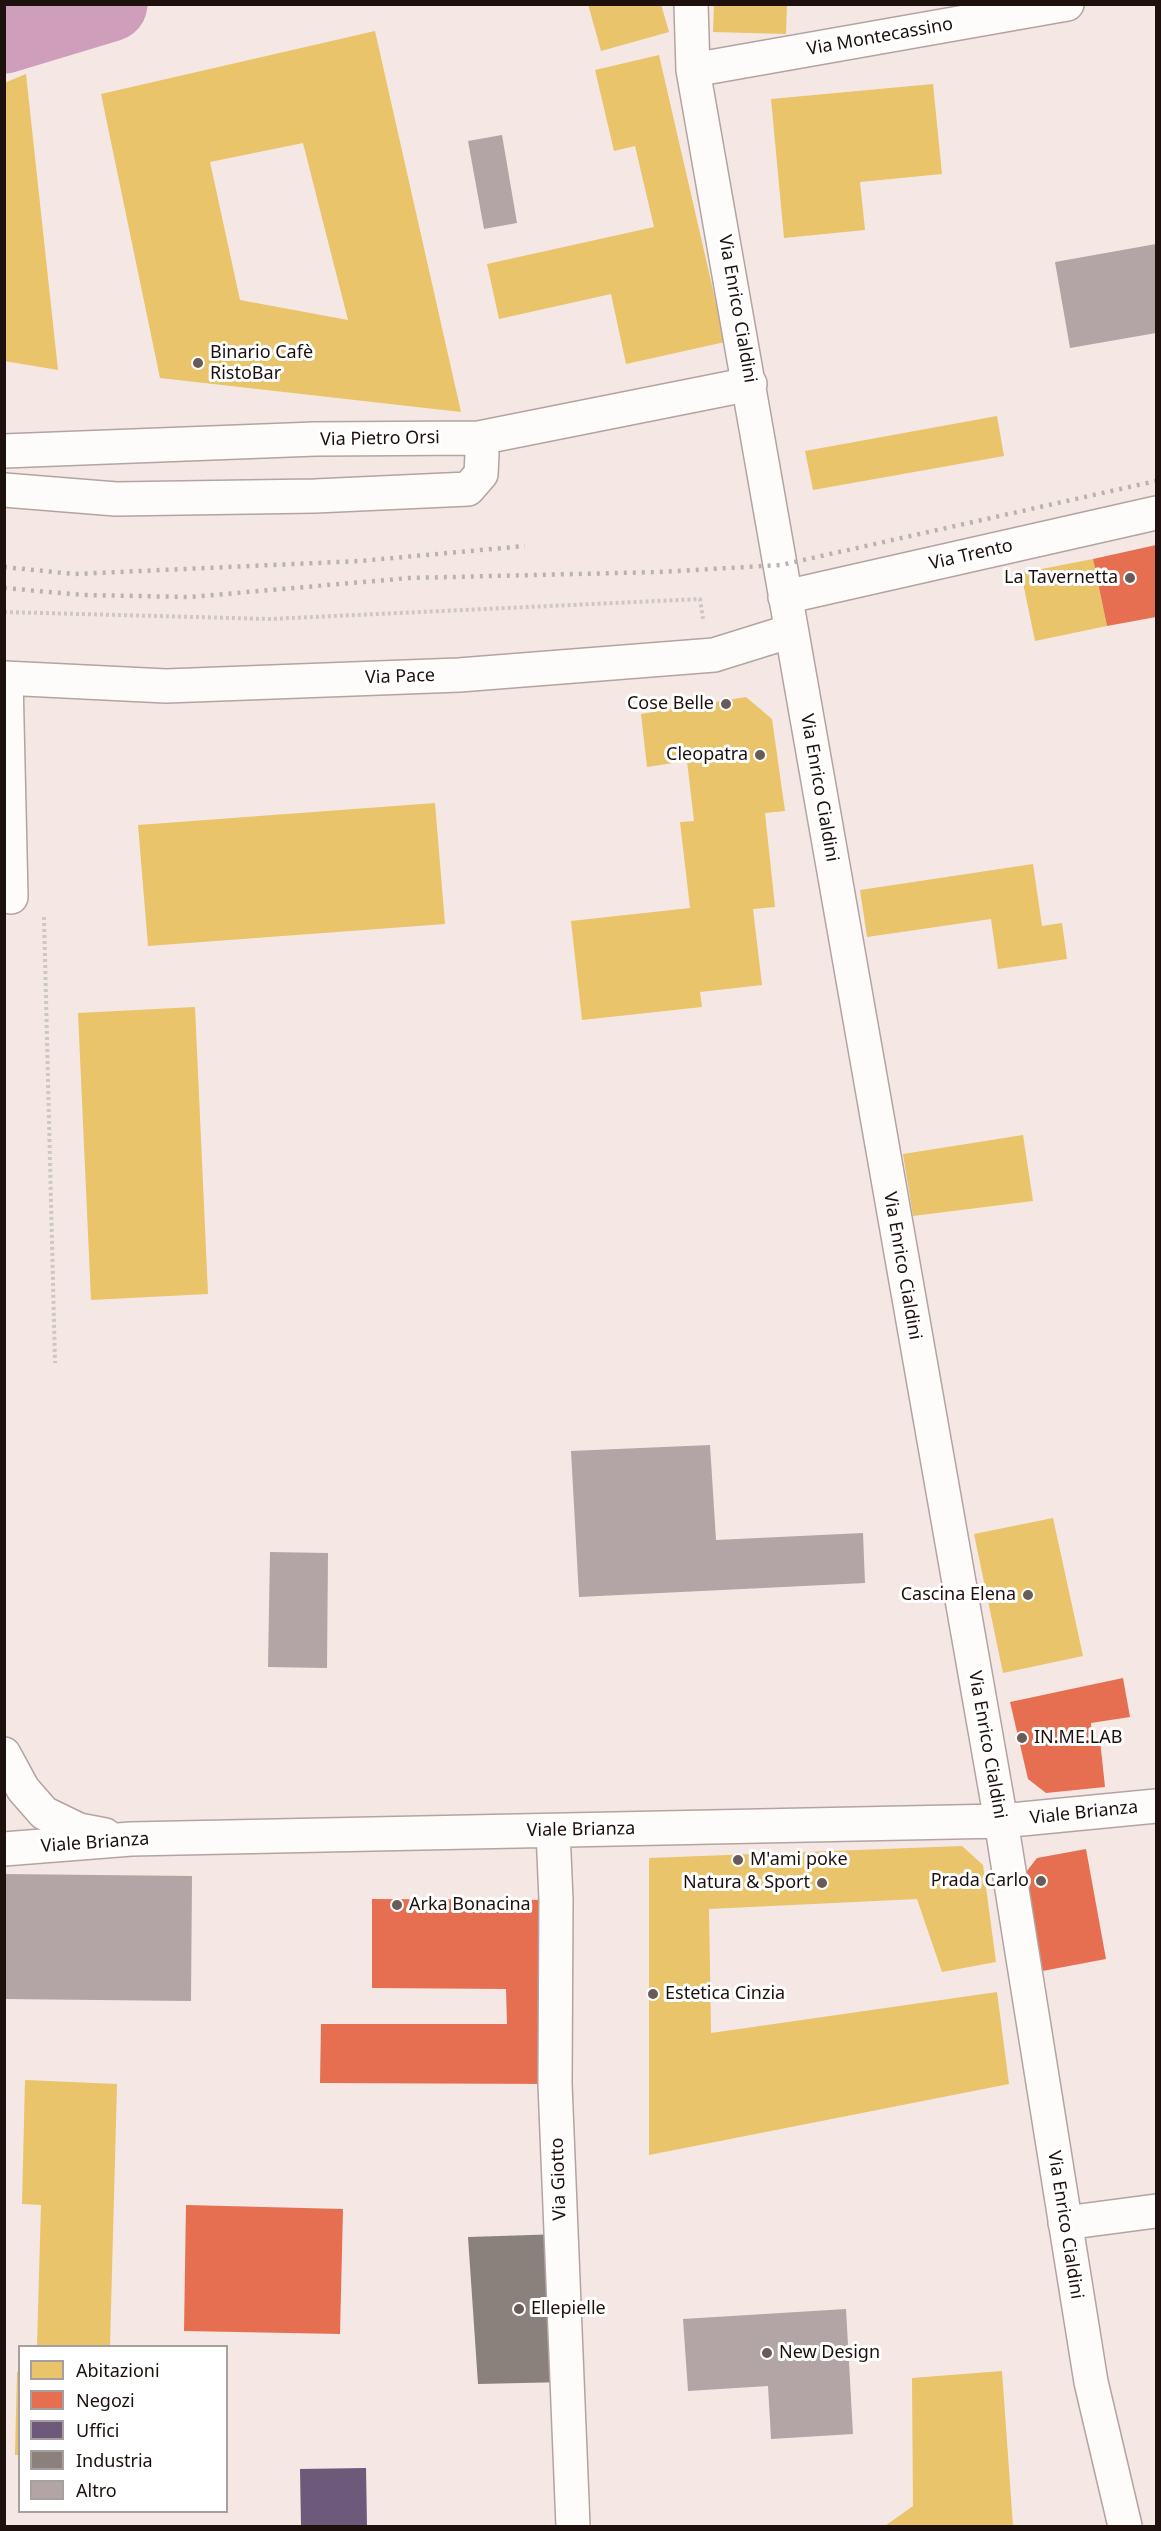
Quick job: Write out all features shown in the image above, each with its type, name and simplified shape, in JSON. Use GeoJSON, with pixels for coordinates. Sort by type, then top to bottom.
{"type":"FeatureCollection","features":[{"type":"Feature","properties":{"kind":"street","name":"Via Enrico Cialdini"},"geometry":{"type":"LineString","coordinates":[[691,4],[693,70],[750,384],[785,597],[1000,1821],[1091,2382],[1125,2526]]}},
{"type":"Feature","properties":{"kind":"street","name":"Via Montecassino"},"geometry":{"type":"LineString","coordinates":[[693,70],[1067,4]]}},
{"type":"Feature","properties":{"kind":"street","name":"Via Pietro Orsi"},"geometry":{"type":"LineString","coordinates":[[4,451],[315,439],[479,438],[750,384]]}},
{"type":"Feature","properties":{"kind":"street"},"geometry":{"type":"LineString","coordinates":[[4,490],[117,499],[315,496],[468,489],[481,474],[482,454],[479,438]]}},
{"type":"Feature","properties":{"kind":"street","name":"Via Trento"},"geometry":{"type":"LineString","coordinates":[[785,597],[1156,513]]}},
{"type":"Feature","properties":{"kind":"street","name":"Via Pace"},"geometry":{"type":"LineString","coordinates":[[5,678],[166,686],[459,675],[714,655],[791,631]]}},
{"type":"Feature","properties":{"kind":"street"},"geometry":{"type":"LineString","coordinates":[[5,678],[11,897]]}},
{"type":"Feature","properties":{"kind":"street"},"geometry":{"type":"LineString","coordinates":[[4,1754],[23,1789],[44,1813],[79,1830],[131,1839]]}},
{"type":"Feature","properties":{"kind":"street","name":"Viale Brianza"},"geometry":{"type":"LineString","coordinates":[[4,1849],[131,1839],[1000,1821],[1156,1806]]}},
{"type":"Feature","properties":{"kind":"street","name":"Via Giotto"},"geometry":{"type":"LineString","coordinates":[[553,1831],[556,1900],[555,2084],[573,2526]]}},
{"type":"Feature","properties":{"kind":"street"},"geometry":{"type":"LineString","coordinates":[[1065,2223],[1156,2211]]}},
{"type":"Feature","properties":{"kind":"path"},"geometry":{"type":"LineString","coordinates":[[4,612],[270,619],[699,599]]}},
{"type":"Feature","properties":{"kind":"path"},"geometry":{"type":"LineString","coordinates":[[44,905],[55,1363]]}},
{"type":"Feature","properties":{"kind":"building: Abitazioni"},"geometry":{"type":"Polygon","coordinates":[[[588,4],[661,4],[669,32],[601,51],[588,4]]]}},
{"type":"Feature","properties":{"kind":"building: Abitazioni"},"geometry":{"type":"Polygon","coordinates":[[[714,4],[787,4],[786,34],[713,32],[714,4]]]}},
{"type":"Feature","properties":{"kind":"building: Abitazioni"},"geometry":{"type":"Polygon","coordinates":[[[375,31],[461,412],[160,378],[101,94],[375,31]],[[303,143],[210,162],[240,300],[348,320],[303,143]]]}},
{"type":"Feature","properties":{"kind":"building: Abitazioni"},"geometry":{"type":"Polygon","coordinates":[[[659,55],[725,342],[626,364],[611,294],[499,319],[487,264],[654,227],[635,146],[614,151],[595,70],[659,55]]]}},
{"type":"Feature","properties":{"kind":"building: Abitazioni"},"geometry":{"type":"Polygon","coordinates":[[[26,74],[58,370],[4,361],[4,83],[26,74]]]}},
{"type":"Feature","properties":{"kind":"building: Abitazioni"},"geometry":{"type":"Polygon","coordinates":[[[933,84],[942,174],[860,182],[865,230],[784,238],[771,99],[933,84]]]}},
{"type":"Feature","properties":{"kind":"building: Abitazioni"},"geometry":{"type":"Polygon","coordinates":[[[997,416],[1004,456],[813,490],[805,451],[997,416]]]}},
{"type":"Feature","properties":{"kind":"building: Abitazioni"},"geometry":{"type":"Polygon","coordinates":[[[1093,559],[1107,626],[1035,641],[1021,573],[1093,559]]]}},
{"type":"Feature","properties":{"kind":"building: Abitazioni"},"geometry":{"type":"Polygon","coordinates":[[[746,697],[772,719],[785,811],[765,813],[775,907],[753,909],[762,985],[700,992],[702,1007],[582,1020],[571,921],[690,908],[680,822],[694,821],[687,761],[647,767],[641,714],[746,697]]]}},
{"type":"Feature","properties":{"kind":"building: Abitazioni"},"geometry":{"type":"Polygon","coordinates":[[[435,803],[445,924],[148,946],[138,825],[435,803]]]}},
{"type":"Feature","properties":{"kind":"building: Abitazioni"},"geometry":{"type":"Polygon","coordinates":[[[1033,864],[1042,926],[1062,923],[1067,959],[998,969],[991,919],[867,937],[860,890],[1033,864]]]}},
{"type":"Feature","properties":{"kind":"building: Abitazioni"},"geometry":{"type":"Polygon","coordinates":[[[195,1007],[208,1294],[91,1300],[78,1013],[195,1007]]]}},
{"type":"Feature","properties":{"kind":"building: Abitazioni"},"geometry":{"type":"Polygon","coordinates":[[[1023,1135],[1033,1201],[913,1216],[903,1154],[1023,1135]]]}},
{"type":"Feature","properties":{"kind":"building: Abitazioni","name":"Cascina Elena"},"geometry":{"type":"Polygon","coordinates":[[[1053,1518],[1083,1656],[1003,1673],[974,1534],[1053,1518]]]}},
{"type":"Feature","properties":{"kind":"building: Abitazioni"},"geometry":{"type":"Polygon","coordinates":[[[962,1846],[983,1865],[996,1962],[942,1972],[917,1899],[709,1909],[711,2033],[997,1992],[1009,2084],[649,2155],[649,1858],[962,1846]]]}},
{"type":"Feature","properties":{"kind":"building: Abitazioni"},"geometry":{"type":"Polygon","coordinates":[[[25,2080],[117,2084],[110,2345],[37,2345],[41,2205],[22,2204],[25,2080]]]}},
{"type":"Feature","properties":{"kind":"building: Abitazioni"},"geometry":{"type":"Polygon","coordinates":[[[1002,2371],[1013,2526],[885,2526],[913,2506],[912,2378],[1002,2371]]]}},
{"type":"Feature","properties":{"kind":"building: Abitazioni"},"geometry":{"type":"Polygon","coordinates":[[[17,2372],[18,2372],[18,2455],[15,2455],[17,2372]]]}},
{"type":"Feature","properties":{"kind":"building: Negozi"},"geometry":{"type":"Polygon","coordinates":[[[1156,545],[1156,617],[1107,626],[1093,559],[1156,545]]]}},
{"type":"Feature","properties":{"kind":"building: Negozi"},"geometry":{"type":"Polygon","coordinates":[[[1123,1678],[1130,1717],[1091,1723],[1092,1742],[1100,1740],[1105,1787],[1046,1793],[1028,1779],[1010,1702],[1123,1678]]]}},
{"type":"Feature","properties":{"kind":"building: Negozi"},"geometry":{"type":"Polygon","coordinates":[[[1086,1849],[1106,1959],[1037,1972],[1019,1881],[1037,1858],[1086,1849]]]}},
{"type":"Feature","properties":{"kind":"building: Negozi"},"geometry":{"type":"Polygon","coordinates":[[[372,1899],[556,1900],[555,2084],[320,2083],[321,2024],[507,2024],[506,1989],[372,1988],[372,1899]]]}},
{"type":"Feature","properties":{"kind":"building: Negozi"},"geometry":{"type":"Polygon","coordinates":[[[186,2205],[343,2209],[340,2334],[184,2331],[186,2205]]]}},
{"type":"Feature","properties":{"kind":"building: Uffici"},"geometry":{"type":"Polygon","coordinates":[[[366,2468],[367,2526],[301,2526],[300,2469],[366,2468]]]}},
{"type":"Feature","properties":{"kind":"building: Industria","name":"Ellepielle"},"geometry":{"type":"Polygon","coordinates":[[[562,2234],[567,2382],[478,2384],[468,2237],[562,2234]]]}},
{"type":"Feature","properties":{"kind":"building: Altro"},"geometry":{"type":"Polygon","coordinates":[[[502,135],[517,223],[484,229],[468,141],[502,135]]]}},
{"type":"Feature","properties":{"kind":"building: Altro"},"geometry":{"type":"Polygon","coordinates":[[[1156,244],[1156,333],[1070,348],[1055,262],[1156,244]]]}},
{"type":"Feature","properties":{"kind":"building: Altro"},"geometry":{"type":"Polygon","coordinates":[[[710,1445],[716,1540],[863,1533],[865,1583],[579,1597],[571,1451],[710,1445]]]}},
{"type":"Feature","properties":{"kind":"building: Altro"},"geometry":{"type":"Polygon","coordinates":[[[270,1552],[328,1553],[327,1668],[268,1667],[270,1552]]]}},
{"type":"Feature","properties":{"kind":"building: Altro"},"geometry":{"type":"Polygon","coordinates":[[[4,1874],[192,1876],[191,2001],[4,1999],[4,1874]]]}},
{"type":"Feature","properties":{"kind":"building: Altro","name":"New Design"},"geometry":{"type":"Polygon","coordinates":[[[846,2309],[853,2434],[771,2439],[768,2386],[688,2391],[683,2319],[846,2309]]]}},
{"type":"Feature","properties":{"kind":"waterway"},"geometry":{"type":"LineString","coordinates":[[4,36],[110,4]]}},
{"type":"Feature","properties":{"kind":"railway"},"geometry":{"type":"LineString","coordinates":[[4,588],[83,595],[190,597],[409,578],[659,572],[781,565],[1156,481]]}},
{"type":"Feature","properties":{"kind":"railway"},"geometry":{"type":"LineString","coordinates":[[4,567],[74,574],[360,561],[525,546]]}},
{"type":"Feature","properties":{"kind":"place","name":"Binario Cafè RistoBar"},"geometry":{"type":"Point","coordinates":[198,363]}},
{"type":"Feature","properties":{"kind":"place","name":"La Tavernetta"},"geometry":{"type":"Point","coordinates":[1130,578]}},
{"type":"Feature","properties":{"kind":"place","name":"Cose Belle"},"geometry":{"type":"Point","coordinates":[726,704]}},
{"type":"Feature","properties":{"kind":"place","name":"Cleopatra"},"geometry":{"type":"Point","coordinates":[760,755]}},
{"type":"Feature","properties":{"kind":"place","name":"Cascina Elena"},"geometry":{"type":"Point","coordinates":[1028,1595]}},
{"type":"Feature","properties":{"kind":"place","name":"IN.ME.LAB"},"geometry":{"type":"Point","coordinates":[1022,1738]}},
{"type":"Feature","properties":{"kind":"place","name":"M'ami poke"},"geometry":{"type":"Point","coordinates":[738,1860]}},
{"type":"Feature","properties":{"kind":"place","name":"Prada Carlo"},"geometry":{"type":"Point","coordinates":[1041,1881]}},
{"type":"Feature","properties":{"kind":"place","name":"Natura & Sport"},"geometry":{"type":"Point","coordinates":[822,1883]}},
{"type":"Feature","properties":{"kind":"place","name":"Arka Bonacina"},"geometry":{"type":"Point","coordinates":[397,1905]}},
{"type":"Feature","properties":{"kind":"place","name":"Estetica Cinzia"},"geometry":{"type":"Point","coordinates":[653,1994]}},
{"type":"Feature","properties":{"kind":"place","name":"Ellepielle"},"geometry":{"type":"Point","coordinates":[519,2309]}},
{"type":"Feature","properties":{"kind":"place","name":"New Design"},"geometry":{"type":"Point","coordinates":[767,2353]}}]}
